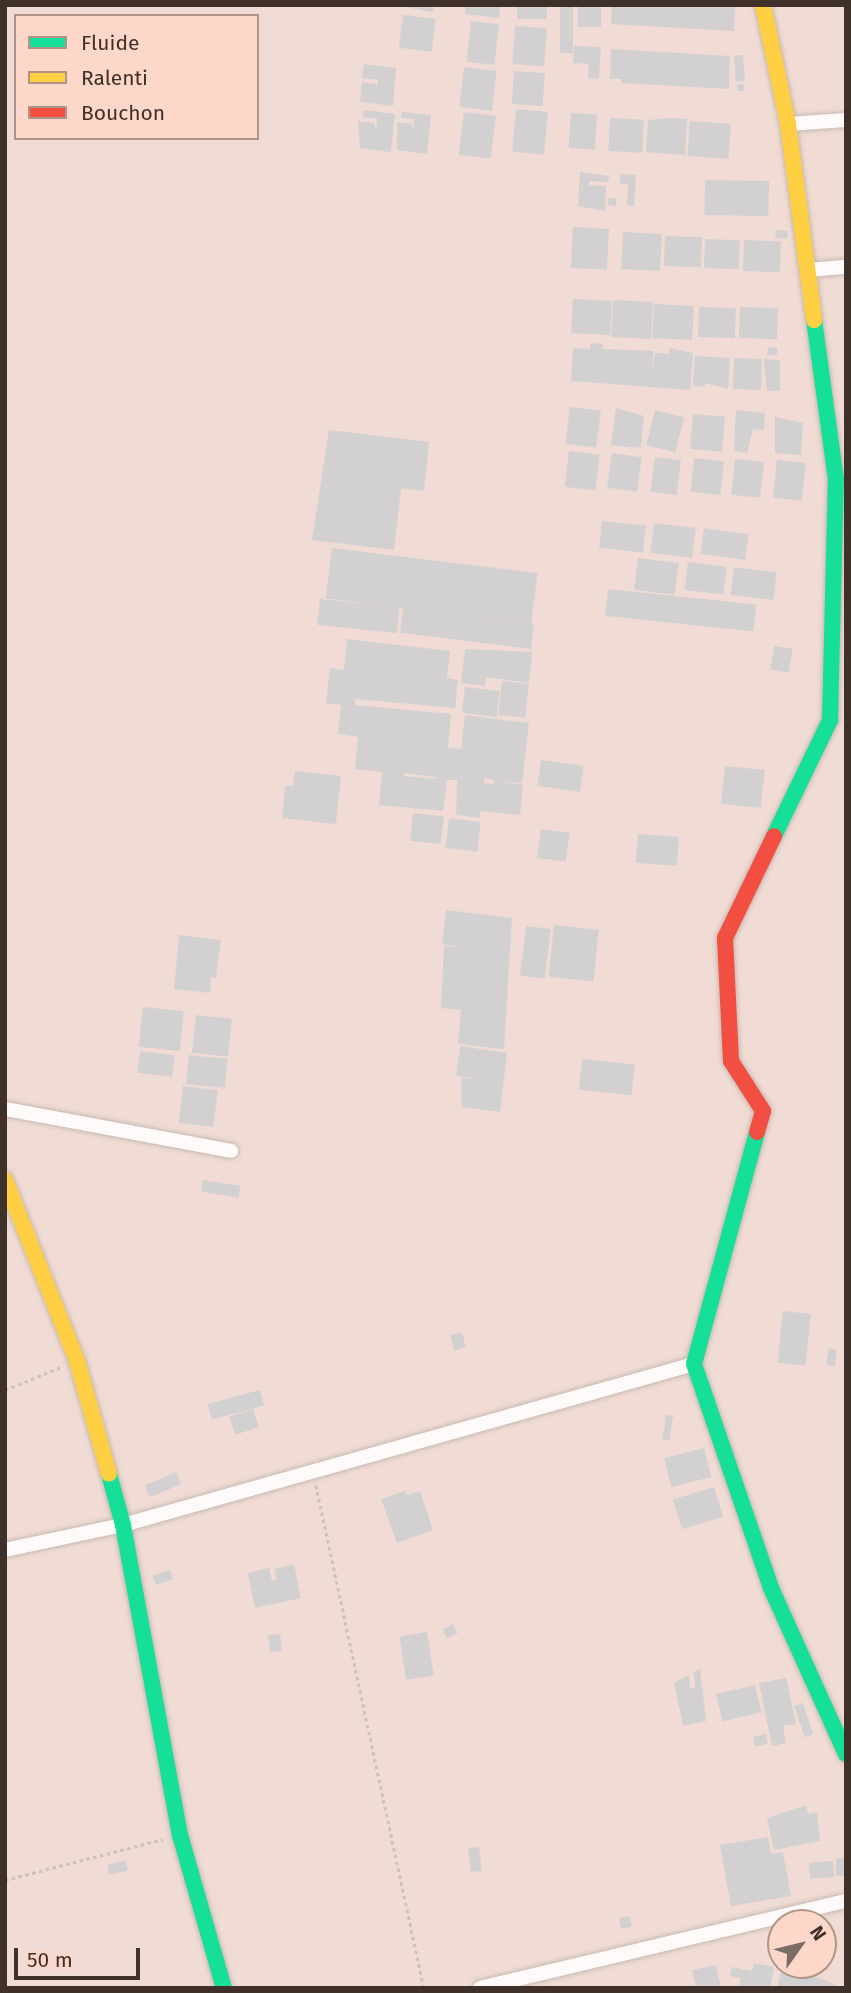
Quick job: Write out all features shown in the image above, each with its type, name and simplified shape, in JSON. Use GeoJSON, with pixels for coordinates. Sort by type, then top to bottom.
{"type":"FeatureCollection","features":[{"type":"Feature","properties":{"kind":"street"},"geometry":{"type":"LineString","coordinates":[[763,5],[788,124],[836,480],[830,720],[725,939],[731,1061],[763,1111],[694,1364],[771,1588],[846,1754]]}},
{"type":"Feature","properties":{"kind":"street"},"geometry":{"type":"LineString","coordinates":[[788,124],[846,120]]}},
{"type":"Feature","properties":{"kind":"street"},"geometry":{"type":"LineString","coordinates":[[808,270],[846,267]]}},
{"type":"Feature","properties":{"kind":"street"},"geometry":{"type":"LineString","coordinates":[[5,1109],[230,1152]]}},
{"type":"Feature","properties":{"kind":"street"},"geometry":{"type":"LineString","coordinates":[[5,1180],[77,1361],[123,1525],[180,1835],[224,1988]]}},
{"type":"Feature","properties":{"kind":"street"},"geometry":{"type":"LineString","coordinates":[[5,1550],[123,1525],[694,1364]]}},
{"type":"Feature","properties":{"kind":"street"},"geometry":{"type":"LineString","coordinates":[[480,1988],[846,1902]]}},
{"type":"Feature","properties":{"kind":"path"},"geometry":{"type":"LineString","coordinates":[[5,1390],[77,1361]]}},
{"type":"Feature","properties":{"kind":"path"},"geometry":{"type":"LineString","coordinates":[[313,1471],[424,1988]]}},
{"type":"Feature","properties":{"kind":"path"},"geometry":{"type":"LineString","coordinates":[[5,1880],[180,1835]]}},
{"type":"Feature","properties":{"kind":"building"},"geometry":{"type":"Polygon","coordinates":[[[394,5],[434,5],[433,12],[394,5]]]}},
{"type":"Feature","properties":{"kind":"building"},"geometry":{"type":"Polygon","coordinates":[[[466,5],[500,5],[499,18],[465,14],[466,5]]]}},
{"type":"Feature","properties":{"kind":"building"},"geometry":{"type":"Polygon","coordinates":[[[517,5],[547,5],[547,19],[517,19],[517,5]]]}},
{"type":"Feature","properties":{"kind":"building"},"geometry":{"type":"Polygon","coordinates":[[[560,5],[573,5],[573,53],[560,53],[560,5]]]}},
{"type":"Feature","properties":{"kind":"building"},"geometry":{"type":"Polygon","coordinates":[[[578,5],[601,5],[601,27],[578,27],[578,5]]]}},
{"type":"Feature","properties":{"kind":"building"},"geometry":{"type":"Polygon","coordinates":[[[612,5],[735,5],[734,31],[611,24],[612,5]]]}},
{"type":"Feature","properties":{"kind":"building"},"geometry":{"type":"Polygon","coordinates":[[[403,15],[436,19],[432,52],[399,48],[403,15]]]}},
{"type":"Feature","properties":{"kind":"building"},"geometry":{"type":"Polygon","coordinates":[[[471,21],[499,24],[495,65],[467,62],[471,21]]]}},
{"type":"Feature","properties":{"kind":"building"},"geometry":{"type":"Polygon","coordinates":[[[515,26],[547,28],[544,66],[512,64],[515,26]]]}},
{"type":"Feature","properties":{"kind":"building"},"geometry":{"type":"Polygon","coordinates":[[[574,46],[601,47],[599,79],[588,78],[589,64],[573,63],[574,46]]]}},
{"type":"Feature","properties":{"kind":"building"},"geometry":{"type":"Polygon","coordinates":[[[611,49],[730,56],[729,89],[621,83],[621,79],[610,79],[611,49]]]}},
{"type":"Feature","properties":{"kind":"building"},"geometry":{"type":"Polygon","coordinates":[[[743,55],[745,81],[736,82],[734,56],[743,55]]]}},
{"type":"Feature","properties":{"kind":"building"},"geometry":{"type":"Polygon","coordinates":[[[364,64],[396,68],[393,106],[360,102],[362,82],[376,84],[377,88],[378,80],[362,78],[364,64]]]}},
{"type":"Feature","properties":{"kind":"building"},"geometry":{"type":"Polygon","coordinates":[[[464,67],[497,71],[492,111],[459,107],[464,67]]]}},
{"type":"Feature","properties":{"kind":"building"},"geometry":{"type":"Polygon","coordinates":[[[514,71],[545,73],[543,106],[512,104],[514,71]]]}},
{"type":"Feature","properties":{"kind":"building"},"geometry":{"type":"Polygon","coordinates":[[[744,84],[744,91],[737,91],[737,85],[744,84]]]}},
{"type":"Feature","properties":{"kind":"building"},"geometry":{"type":"Polygon","coordinates":[[[516,109],[548,112],[544,155],[512,152],[516,109]]]}},
{"type":"Feature","properties":{"kind":"building"},"geometry":{"type":"Polygon","coordinates":[[[364,110],[395,114],[391,152],[360,148],[358,121],[374,123],[376,130],[377,119],[363,117],[364,110]]]}},
{"type":"Feature","properties":{"kind":"building"},"geometry":{"type":"Polygon","coordinates":[[[402,112],[431,115],[427,154],[397,150],[397,122],[412,124],[413,130],[414,119],[401,118],[402,112]]]}},
{"type":"Feature","properties":{"kind":"building"},"geometry":{"type":"Polygon","coordinates":[[[464,112],[496,116],[491,159],[459,155],[464,112]]]}},
{"type":"Feature","properties":{"kind":"building"},"geometry":{"type":"Polygon","coordinates":[[[571,113],[597,115],[594,150],[569,148],[571,113]]]}},
{"type":"Feature","properties":{"kind":"building"},"geometry":{"type":"Polygon","coordinates":[[[610,118],[644,120],[642,153],[608,151],[610,118]]]}},
{"type":"Feature","properties":{"kind":"building"},"geometry":{"type":"Polygon","coordinates":[[[687,119],[685,155],[646,152],[648,120],[687,119]]]}},
{"type":"Feature","properties":{"kind":"building"},"geometry":{"type":"Polygon","coordinates":[[[690,121],[731,124],[728,159],[688,156],[690,121]]]}},
{"type":"Feature","properties":{"kind":"building"},"geometry":{"type":"Polygon","coordinates":[[[580,172],[609,176],[608,182],[589,181],[589,185],[606,186],[605,211],[578,206],[580,172]]]}},
{"type":"Feature","properties":{"kind":"building"},"geometry":{"type":"Polygon","coordinates":[[[620,174],[636,175],[634,206],[627,205],[628,184],[620,184],[620,174]]]}},
{"type":"Feature","properties":{"kind":"building"},"geometry":{"type":"Polygon","coordinates":[[[705,180],[769,181],[768,216],[704,215],[705,180]]]}},
{"type":"Feature","properties":{"kind":"building"},"geometry":{"type":"Polygon","coordinates":[[[609,198],[616,198],[616,206],[608,205],[609,198]]]}},
{"type":"Feature","properties":{"kind":"building"},"geometry":{"type":"Polygon","coordinates":[[[573,227],[609,229],[607,270],[571,268],[573,227]]]}},
{"type":"Feature","properties":{"kind":"building"},"geometry":{"type":"Polygon","coordinates":[[[776,230],[788,231],[787,239],[775,238],[776,230]]]}},
{"type":"Feature","properties":{"kind":"building"},"geometry":{"type":"Polygon","coordinates":[[[623,232],[662,234],[660,271],[621,269],[623,232]]]}},
{"type":"Feature","properties":{"kind":"building"},"geometry":{"type":"Polygon","coordinates":[[[665,236],[702,237],[701,267],[664,266],[665,236]]]}},
{"type":"Feature","properties":{"kind":"building"},"geometry":{"type":"Polygon","coordinates":[[[705,239],[740,240],[739,269],[704,268],[705,239]]]}},
{"type":"Feature","properties":{"kind":"building"},"geometry":{"type":"Polygon","coordinates":[[[744,240],[781,241],[780,272],[743,271],[744,240]]]}},
{"type":"Feature","properties":{"kind":"building"},"geometry":{"type":"Polygon","coordinates":[[[573,299],[612,301],[610,335],[571,333],[573,299]]]}},
{"type":"Feature","properties":{"kind":"building"},"geometry":{"type":"Polygon","coordinates":[[[613,300],[653,302],[651,339],[611,337],[613,300]]]}},
{"type":"Feature","properties":{"kind":"building"},"geometry":{"type":"Polygon","coordinates":[[[654,304],[694,306],[692,340],[652,338],[654,304]]]}},
{"type":"Feature","properties":{"kind":"building"},"geometry":{"type":"Polygon","coordinates":[[[699,307],[736,308],[735,338],[698,337],[699,307]]]}},
{"type":"Feature","properties":{"kind":"building"},"geometry":{"type":"Polygon","coordinates":[[[740,307],[778,308],[777,339],[739,338],[740,307]]]}},
{"type":"Feature","properties":{"kind":"building"},"geometry":{"type":"Polygon","coordinates":[[[590,343],[603,344],[602,349],[654,351],[652,374],[655,353],[669,354],[669,348],[693,353],[690,390],[571,381],[573,348],[590,349],[590,343]]]}},
{"type":"Feature","properties":{"kind":"building"},"geometry":{"type":"Polygon","coordinates":[[[768,347],[777,348],[777,355],[767,355],[768,347]]]}},
{"type":"Feature","properties":{"kind":"building"},"geometry":{"type":"Polygon","coordinates":[[[695,356],[730,358],[728,389],[705,383],[705,387],[693,386],[695,356]]]}},
{"type":"Feature","properties":{"kind":"building"},"geometry":{"type":"Polygon","coordinates":[[[734,358],[762,359],[761,390],[733,389],[734,358]]]}},
{"type":"Feature","properties":{"kind":"building"},"geometry":{"type":"Polygon","coordinates":[[[764,359],[780,360],[780,391],[767,391],[764,359]]]}},
{"type":"Feature","properties":{"kind":"building"},"geometry":{"type":"Polygon","coordinates":[[[570,407],[601,411],[596,448],[565,444],[570,407]]]}},
{"type":"Feature","properties":{"kind":"building"},"geometry":{"type":"Polygon","coordinates":[[[616,408],[644,416],[641,448],[611,445],[616,408]]]}},
{"type":"Feature","properties":{"kind":"building"},"geometry":{"type":"Polygon","coordinates":[[[655,410],[684,417],[675,452],[646,445],[655,410]]]}},
{"type":"Feature","properties":{"kind":"building"},"geometry":{"type":"Polygon","coordinates":[[[736,410],[765,413],[764,430],[753,429],[747,453],[734,451],[736,410]]]}},
{"type":"Feature","properties":{"kind":"building"},"geometry":{"type":"Polygon","coordinates":[[[693,414],[725,417],[722,452],[690,449],[693,414]]]}},
{"type":"Feature","properties":{"kind":"building"},"geometry":{"type":"Polygon","coordinates":[[[775,417],[803,423],[801,455],[775,453],[775,417]]]}},
{"type":"Feature","properties":{"kind":"building"},"geometry":{"type":"Polygon","coordinates":[[[329,430],[429,442],[424,491],[401,488],[394,550],[312,540],[329,430]]]}},
{"type":"Feature","properties":{"kind":"building"},"geometry":{"type":"Polygon","coordinates":[[[569,451],[600,455],[595,491],[565,487],[569,451]]]}},
{"type":"Feature","properties":{"kind":"building"},"geometry":{"type":"Polygon","coordinates":[[[612,453],[642,457],[637,492],[607,488],[612,453]]]}},
{"type":"Feature","properties":{"kind":"building"},"geometry":{"type":"Polygon","coordinates":[[[655,457],[681,460],[677,495],[651,492],[655,457]]]}},
{"type":"Feature","properties":{"kind":"building"},"geometry":{"type":"Polygon","coordinates":[[[694,458],[724,461],[720,495],[690,492],[694,458]]]}},
{"type":"Feature","properties":{"kind":"building"},"geometry":{"type":"Polygon","coordinates":[[[735,459],[764,462],[760,498],[731,495],[735,459]]]}},
{"type":"Feature","properties":{"kind":"building"},"geometry":{"type":"Polygon","coordinates":[[[777,460],[806,463],[802,501],[773,498],[777,460]]]}},
{"type":"Feature","properties":{"kind":"building"},"geometry":{"type":"Polygon","coordinates":[[[602,521],[646,526],[643,552],[599,548],[602,521]]]}},
{"type":"Feature","properties":{"kind":"building"},"geometry":{"type":"Polygon","coordinates":[[[654,523],[696,528],[692,558],[650,553],[654,523]]]}},
{"type":"Feature","properties":{"kind":"building"},"geometry":{"type":"Polygon","coordinates":[[[704,528],[749,534],[745,560],[700,554],[704,528]]]}},
{"type":"Feature","properties":{"kind":"building"},"geometry":{"type":"Polygon","coordinates":[[[332,548],[537,573],[531,624],[326,599],[332,548]]]}},
{"type":"Feature","properties":{"kind":"building"},"geometry":{"type":"Polygon","coordinates":[[[638,558],[679,563],[675,595],[634,590],[638,558]]]}},
{"type":"Feature","properties":{"kind":"building"},"geometry":{"type":"Polygon","coordinates":[[[688,562],[727,567],[723,595],[685,590],[688,562]]]}},
{"type":"Feature","properties":{"kind":"building"},"geometry":{"type":"Polygon","coordinates":[[[734,567],[777,572],[773,600],[731,595],[734,567]]]}},
{"type":"Feature","properties":{"kind":"building"},"geometry":{"type":"Polygon","coordinates":[[[608,589],[756,605],[753,631],[605,616],[608,589]]]}},
{"type":"Feature","properties":{"kind":"building"},"geometry":{"type":"Polygon","coordinates":[[[320,599],[400,607],[397,633],[317,625],[320,599]]]}},
{"type":"Feature","properties":{"kind":"building"},"geometry":{"type":"Polygon","coordinates":[[[403,608],[534,624],[531,649],[400,633],[403,608]]]}},
{"type":"Feature","properties":{"kind":"building"},"geometry":{"type":"Polygon","coordinates":[[[347,639],[450,651],[447,678],[458,680],[455,708],[355,699],[355,705],[451,714],[448,748],[461,749],[465,715],[529,723],[522,783],[501,782],[523,785],[520,815],[480,811],[480,818],[456,815],[457,780],[447,780],[443,811],[379,805],[382,772],[355,769],[358,737],[338,734],[341,705],[326,703],[330,668],[344,670],[347,639]],[[404,773],[404,776],[435,779],[435,777],[404,773]],[[484,778],[484,783],[494,784],[494,780],[484,778]]]}},
{"type":"Feature","properties":{"kind":"building"},"geometry":{"type":"Polygon","coordinates":[[[774,646],[793,649],[789,673],[770,670],[774,646]]]}},
{"type":"Feature","properties":{"kind":"building"},"geometry":{"type":"Polygon","coordinates":[[[465,649],[532,652],[529,683],[486,677],[485,686],[461,683],[465,649]]]}},
{"type":"Feature","properties":{"kind":"building"},"geometry":{"type":"Polygon","coordinates":[[[502,681],[529,684],[525,718],[498,715],[502,681]]]}},
{"type":"Feature","properties":{"kind":"building"},"geometry":{"type":"Polygon","coordinates":[[[465,687],[500,691],[497,717],[462,713],[465,687]]]}},
{"type":"Feature","properties":{"kind":"building"},"geometry":{"type":"Polygon","coordinates":[[[541,760],[584,766],[580,792],[537,786],[541,760]]]}},
{"type":"Feature","properties":{"kind":"building"},"geometry":{"type":"Polygon","coordinates":[[[725,766],[765,770],[761,808],[721,804],[725,766]]]}},
{"type":"Feature","properties":{"kind":"building"},"geometry":{"type":"Polygon","coordinates":[[[295,771],[341,776],[336,824],[282,818],[285,786],[293,786],[295,771]]]}},
{"type":"Feature","properties":{"kind":"building"},"geometry":{"type":"Polygon","coordinates":[[[413,813],[444,816],[441,844],[410,841],[413,813]]]}},
{"type":"Feature","properties":{"kind":"building"},"geometry":{"type":"Polygon","coordinates":[[[449,818],[481,822],[477,852],[445,848],[449,818]]]}},
{"type":"Feature","properties":{"kind":"building"},"geometry":{"type":"Polygon","coordinates":[[[541,829],[570,833],[566,862],[537,858],[541,829]]]}},
{"type":"Feature","properties":{"kind":"building"},"geometry":{"type":"Polygon","coordinates":[[[638,834],[679,837],[677,866],[636,863],[638,834]]]}},
{"type":"Feature","properties":{"kind":"building"},"geometry":{"type":"Polygon","coordinates":[[[446,910],[512,918],[504,1049],[458,1044],[461,1010],[441,1008],[444,946],[464,948],[442,944],[446,910]]]}},
{"type":"Feature","properties":{"kind":"building"},"geometry":{"type":"Polygon","coordinates":[[[554,925],[599,930],[593,981],[549,977],[554,925]]]}},
{"type":"Feature","properties":{"kind":"building"},"geometry":{"type":"Polygon","coordinates":[[[526,926],[551,929],[545,979],[520,976],[526,926]]]}},
{"type":"Feature","properties":{"kind":"building"},"geometry":{"type":"Polygon","coordinates":[[[179,935],[221,940],[216,978],[211,978],[210,993],[174,989],[179,935]]]}},
{"type":"Feature","properties":{"kind":"building"},"geometry":{"type":"Polygon","coordinates":[[[143,1007],[184,1011],[180,1051],[139,1047],[143,1007]]]}},
{"type":"Feature","properties":{"kind":"building"},"geometry":{"type":"Polygon","coordinates":[[[196,1015],[232,1019],[228,1057],[192,1053],[196,1015]]]}},
{"type":"Feature","properties":{"kind":"building"},"geometry":{"type":"Polygon","coordinates":[[[460,1046],[507,1053],[500,1112],[462,1107],[461,1078],[477,1079],[456,1076],[460,1046]]]}},
{"type":"Feature","properties":{"kind":"building"},"geometry":{"type":"Polygon","coordinates":[[[140,1051],[175,1055],[172,1077],[137,1073],[140,1051]]]}},
{"type":"Feature","properties":{"kind":"building"},"geometry":{"type":"Polygon","coordinates":[[[189,1055],[228,1059],[225,1088],[186,1084],[189,1055]]]}},
{"type":"Feature","properties":{"kind":"building"},"geometry":{"type":"Polygon","coordinates":[[[582,1059],[635,1065],[631,1095],[579,1090],[582,1059]]]}},
{"type":"Feature","properties":{"kind":"building"},"geometry":{"type":"Polygon","coordinates":[[[183,1086],[218,1090],[213,1127],[178,1123],[183,1086]]]}},
{"type":"Feature","properties":{"kind":"building"},"geometry":{"type":"Polygon","coordinates":[[[203,1180],[241,1186],[239,1198],[201,1192],[203,1180]]]}},
{"type":"Feature","properties":{"kind":"building"},"geometry":{"type":"Polygon","coordinates":[[[783,1311],[811,1314],[805,1366],[778,1363],[783,1311]]]}},
{"type":"Feature","properties":{"kind":"building"},"geometry":{"type":"Polygon","coordinates":[[[462,1332],[466,1348],[454,1350],[450,1335],[462,1332]]]}},
{"type":"Feature","properties":{"kind":"building"},"geometry":{"type":"Polygon","coordinates":[[[829,1348],[837,1350],[835,1366],[826,1365],[829,1348]]]}},
{"type":"Feature","properties":{"kind":"building"},"geometry":{"type":"Polygon","coordinates":[[[260,1390],[264,1405],[212,1419],[208,1404],[260,1390]]]}},
{"type":"Feature","properties":{"kind":"building"},"geometry":{"type":"Polygon","coordinates":[[[253,1409],[259,1427],[235,1435],[229,1417],[253,1409]]]}},
{"type":"Feature","properties":{"kind":"building"},"geometry":{"type":"Polygon","coordinates":[[[666,1415],[673,1416],[669,1441],[663,1440],[666,1415]]]}},
{"type":"Feature","properties":{"kind":"building"},"geometry":{"type":"Polygon","coordinates":[[[704,1448],[711,1477],[671,1487],[664,1458],[704,1448]]]}},
{"type":"Feature","properties":{"kind":"building"},"geometry":{"type":"Polygon","coordinates":[[[176,1472],[181,1484],[150,1497],[145,1485],[176,1472]]]}},
{"type":"Feature","properties":{"kind":"building"},"geometry":{"type":"Polygon","coordinates":[[[714,1487],[723,1517],[682,1529],[673,1500],[714,1487]]]}},
{"type":"Feature","properties":{"kind":"building"},"geometry":{"type":"Polygon","coordinates":[[[405,1491],[407,1495],[420,1491],[433,1530],[397,1543],[381,1499],[405,1491]]]}},
{"type":"Feature","properties":{"kind":"building"},"geometry":{"type":"Polygon","coordinates":[[[294,1564],[301,1598],[255,1608],[248,1573],[269,1568],[272,1581],[277,1579],[274,1569],[294,1564]]]}},
{"type":"Feature","properties":{"kind":"building"},"geometry":{"type":"Polygon","coordinates":[[[170,1570],[173,1580],[156,1585],[153,1575],[170,1570]]]}},
{"type":"Feature","properties":{"kind":"building"},"geometry":{"type":"Polygon","coordinates":[[[453,1624],[458,1633],[447,1639],[443,1630],[453,1624]]]}},
{"type":"Feature","properties":{"kind":"building"},"geometry":{"type":"Polygon","coordinates":[[[427,1632],[434,1675],[406,1680],[399,1636],[427,1632]]]}},
{"type":"Feature","properties":{"kind":"building"},"geometry":{"type":"Polygon","coordinates":[[[280,1634],[282,1651],[270,1652],[268,1635],[280,1634]]]}},
{"type":"Feature","properties":{"kind":"building"},"geometry":{"type":"Polygon","coordinates":[[[700,1669],[706,1721],[683,1726],[674,1683],[689,1675],[690,1689],[695,1688],[694,1672],[700,1669]]]}},
{"type":"Feature","properties":{"kind":"building"},"geometry":{"type":"Polygon","coordinates":[[[786,1678],[796,1724],[783,1726],[786,1743],[772,1746],[759,1683],[786,1678]]]}},
{"type":"Feature","properties":{"kind":"building"},"geometry":{"type":"Polygon","coordinates":[[[755,1685],[761,1712],[722,1721],[716,1694],[755,1685]]]}},
{"type":"Feature","properties":{"kind":"building"},"geometry":{"type":"Polygon","coordinates":[[[803,1703],[813,1734],[805,1737],[794,1706],[803,1703]]]}},
{"type":"Feature","properties":{"kind":"building"},"geometry":{"type":"Polygon","coordinates":[[[766,1734],[768,1744],[755,1746],[753,1736],[766,1734]]]}},
{"type":"Feature","properties":{"kind":"building"},"geometry":{"type":"Polygon","coordinates":[[[806,1805],[808,1814],[817,1812],[820,1841],[774,1850],[767,1818],[806,1805]]]}},
{"type":"Feature","properties":{"kind":"building"},"geometry":{"type":"Polygon","coordinates":[[[768,1837],[771,1854],[783,1852],[791,1896],[731,1906],[720,1845],[768,1837]]]}},
{"type":"Feature","properties":{"kind":"building"},"geometry":{"type":"Polygon","coordinates":[[[479,1847],[482,1871],[471,1872],[468,1848],[479,1847]]]}},
{"type":"Feature","properties":{"kind":"building"},"geometry":{"type":"Polygon","coordinates":[[[836,1858],[846,1858],[846,1876],[836,1876],[836,1858]]]}},
{"type":"Feature","properties":{"kind":"building"},"geometry":{"type":"Polygon","coordinates":[[[126,1861],[128,1871],[109,1874],[107,1865],[126,1861]]]}},
{"type":"Feature","properties":{"kind":"building"},"geometry":{"type":"Polygon","coordinates":[[[833,1861],[834,1877],[810,1879],[809,1863],[833,1861]]]}},
{"type":"Feature","properties":{"kind":"building"},"geometry":{"type":"Polygon","coordinates":[[[630,1916],[632,1927],[621,1929],[619,1918],[630,1916]]]}},
{"type":"Feature","properties":{"kind":"building"},"geometry":{"type":"Polygon","coordinates":[[[754,1963],[767,1966],[767,1979],[772,1979],[770,1988],[739,1988],[741,1978],[730,1976],[732,1967],[752,1971],[754,1963]]]}},
{"type":"Feature","properties":{"kind":"building"},"geometry":{"type":"Polygon","coordinates":[[[716,1965],[721,1988],[696,1988],[692,1970],[716,1965]]]}},
{"type":"Feature","properties":{"kind":"building"},"geometry":{"type":"Polygon","coordinates":[[[779,1979],[821,1979],[840,1988],[777,1988],[779,1979]]]}},
{"type":"Feature","properties":{"kind":"traffic: fast"},"geometry":{"type":"LineString","coordinates":[[774,836],[830,720],[836,480],[814,320]]}},
{"type":"Feature","properties":{"kind":"traffic: fast"},"geometry":{"type":"LineString","coordinates":[[757,1132],[694,1364],[771,1588],[846,1754]]}},
{"type":"Feature","properties":{"kind":"traffic: fast"},"geometry":{"type":"LineString","coordinates":[[109,1474],[123,1525],[180,1835],[224,1988]]}},
{"type":"Feature","properties":{"kind":"traffic: slow"},"geometry":{"type":"LineString","coordinates":[[763,5],[788,124],[814,320]]}},
{"type":"Feature","properties":{"kind":"traffic: slow"},"geometry":{"type":"LineString","coordinates":[[5,1180],[77,1361],[109,1474]]}},
{"type":"Feature","properties":{"kind":"traffic: jam"},"geometry":{"type":"LineString","coordinates":[[757,1132],[763,1111],[731,1061],[725,938],[774,836]]}}]}
